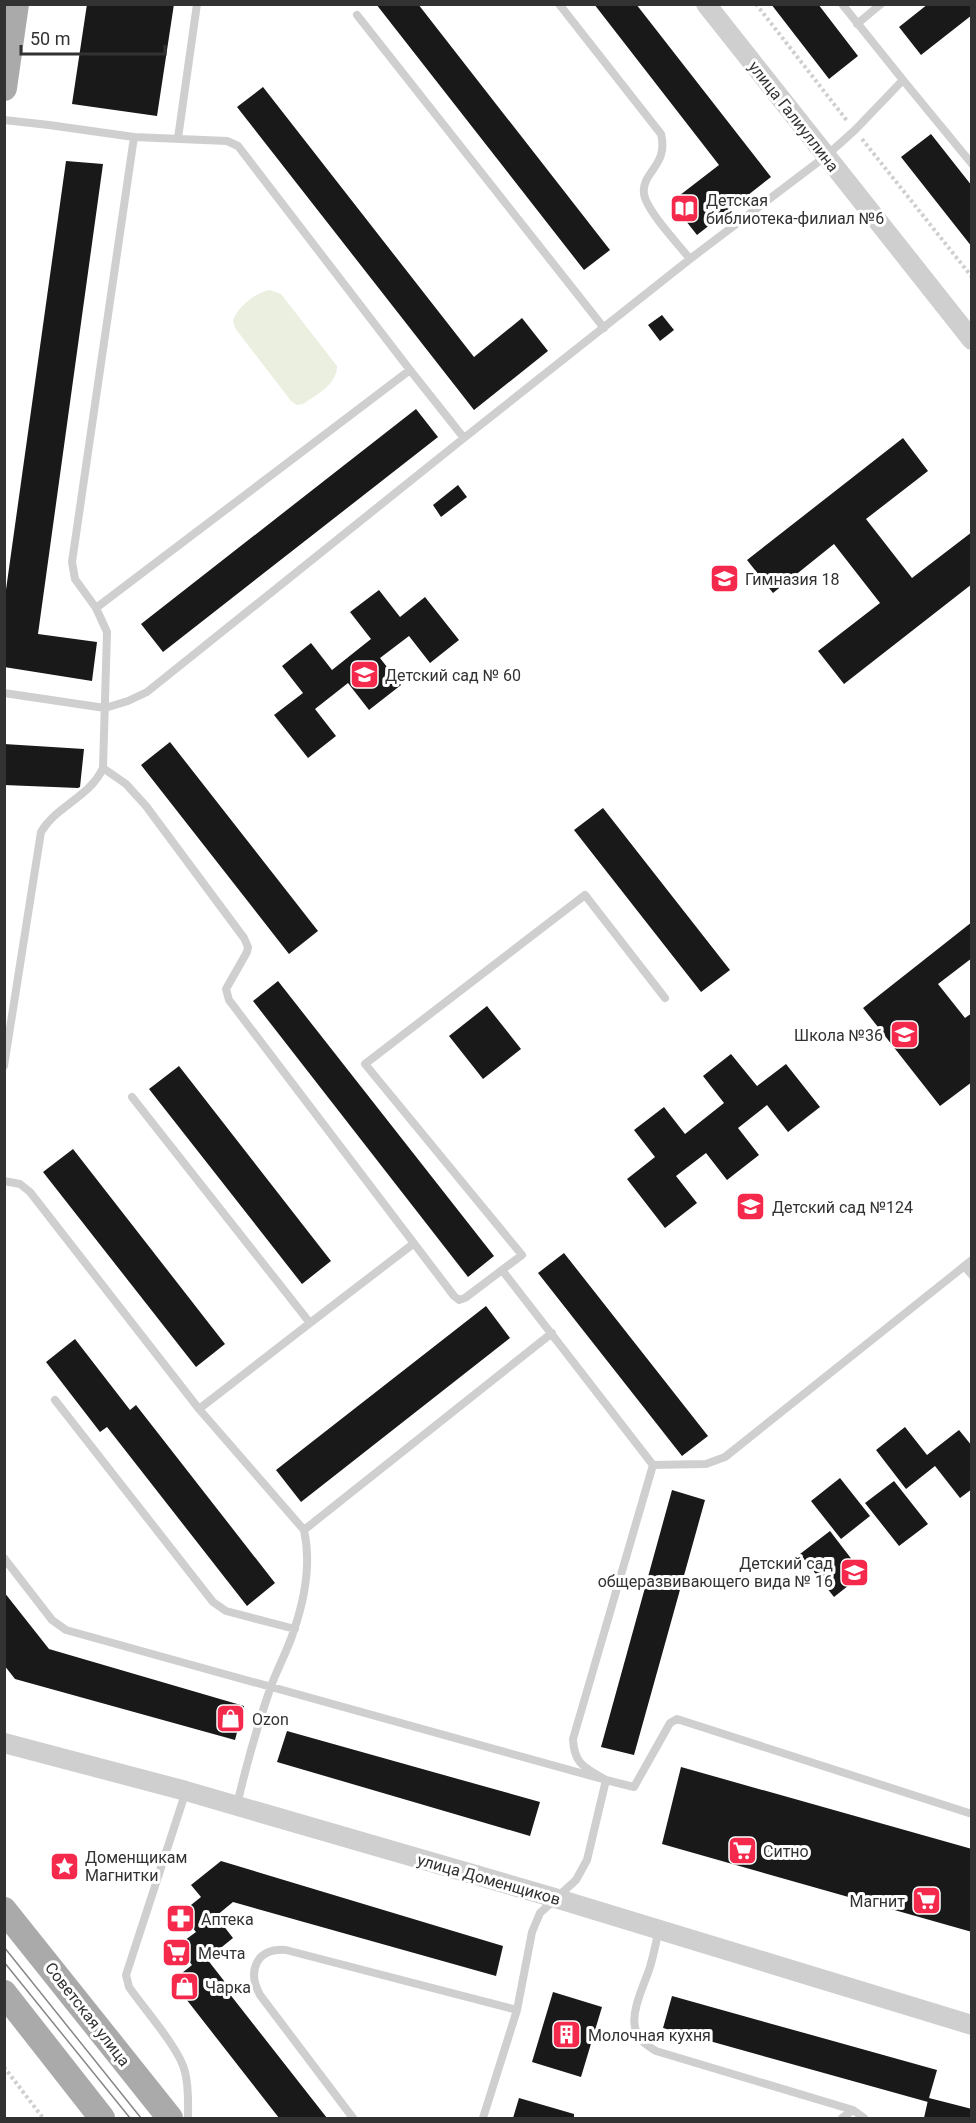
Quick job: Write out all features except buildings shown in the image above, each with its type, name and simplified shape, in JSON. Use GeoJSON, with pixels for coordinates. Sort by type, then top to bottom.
{"type":"FeatureCollection","features":[{"type":"Feature","properties":{"kind":"main road"},"geometry":{"type":"LineString","coordinates":[[4,88],[16,4]]}},
{"type":"Feature","properties":{"kind":"main road","name":"Советская улица"},"geometry":{"type":"LineString","coordinates":[[4,1910],[170,2118]]}},
{"type":"Feature","properties":{"kind":"main road"},"geometry":{"type":"LineString","coordinates":[[4,1993],[102,2118]]}},
{"type":"Feature","properties":{"kind":"street","name":"улица Галиуллина"},"geometry":{"type":"LineString","coordinates":[[706,4],[972,340]]}},
{"type":"Feature","properties":{"kind":"street","name":"улица Доменщиков"},"geometry":{"type":"LineString","coordinates":[[4,1743],[186,1791],[555,1898],[972,2025]]}},
{"type":"Feature","properties":{"kind":"lane"},"geometry":{"type":"LineString","coordinates":[[178,138],[198,4]]}},
{"type":"Feature","properties":{"kind":"lane"},"geometry":{"type":"LineString","coordinates":[[559,4],[661,134],[664,146],[662,155],[644,187],[644,196],[650,208],[690,260]]}},
{"type":"Feature","properties":{"kind":"lane"},"geometry":{"type":"LineString","coordinates":[[842,4],[972,164]]}},
{"type":"Feature","properties":{"kind":"lane"},"geometry":{"type":"LineString","coordinates":[[857,24],[881,4]]}},
{"type":"Feature","properties":{"kind":"lane"},"geometry":{"type":"LineString","coordinates":[[357,15],[604,328]]}},
{"type":"Feature","properties":{"kind":"lane"},"geometry":{"type":"LineString","coordinates":[[4,693],[105,708],[147,692],[464,438],[826,156],[855,130],[903,80]]}},
{"type":"Feature","properties":{"kind":"lane"},"geometry":{"type":"LineString","coordinates":[[4,120],[49,124],[134,137],[227,141],[238,146],[464,438]]}},
{"type":"Feature","properties":{"kind":"lane"},"geometry":{"type":"LineString","coordinates":[[4,1066],[41,832],[49,822],[90,789],[103,768],[107,632],[96,608],[75,579],[72,562],[134,137]]}},
{"type":"Feature","properties":{"kind":"lane"},"geometry":{"type":"LineString","coordinates":[[96,608],[410,370]]}},
{"type":"Feature","properties":{"kind":"lane"},"geometry":{"type":"LineString","coordinates":[[103,768],[126,784],[146,806],[244,938],[248,947],[247,952],[226,989],[229,1000],[413,1244],[459,1300],[465,1298],[522,1255],[365,1064],[585,895],[665,998]]}},
{"type":"Feature","properties":{"kind":"lane"},"geometry":{"type":"LineString","coordinates":[[132,1097],[310,1323]]}},
{"type":"Feature","properties":{"kind":"lane"},"geometry":{"type":"LineString","coordinates":[[4,1181],[20,1184],[30,1192],[199,1409],[304,1530],[308,1550],[307,1568],[295,1629],[271,1687],[236,1806]]}},
{"type":"Feature","properties":{"kind":"lane"},"geometry":{"type":"LineString","coordinates":[[199,1409],[413,1244]]}},
{"type":"Feature","properties":{"kind":"lane"},"geometry":{"type":"LineString","coordinates":[[653,1465],[706,1464],[719,1461],[968,1263],[972,1275]]}},
{"type":"Feature","properties":{"kind":"lane"},"geometry":{"type":"LineString","coordinates":[[502,1270],[653,1465]]}},
{"type":"Feature","properties":{"kind":"lane"},"geometry":{"type":"LineString","coordinates":[[304,1530],[552,1333]]}},
{"type":"Feature","properties":{"kind":"lane"},"geometry":{"type":"LineString","coordinates":[[56,1400],[219,1608],[295,1629]]}},
{"type":"Feature","properties":{"kind":"lane"},"geometry":{"type":"LineString","coordinates":[[606,1780],[579,1762],[573,1752],[573,1739],[653,1465]]}},
{"type":"Feature","properties":{"kind":"lane"},"geometry":{"type":"LineString","coordinates":[[4,1558],[58,1626],[606,1780],[633,1787],[669,1723],[677,1719],[972,1814]]}},
{"type":"Feature","properties":{"kind":"lane"},"geometry":{"type":"LineString","coordinates":[[483,2118],[517,2010],[532,1932],[540,1913],[576,1880],[587,1860],[606,1780]]}},
{"type":"Feature","properties":{"kind":"lane"},"geometry":{"type":"LineString","coordinates":[[186,1791],[126,1975],[129,1987],[177,2054],[185,2070],[188,2085],[188,2118]]}},
{"type":"Feature","properties":{"kind":"lane"},"geometry":{"type":"LineString","coordinates":[[659,1929],[651,1966],[635,2014],[634,2025],[638,2036],[646,2045],[853,2110],[864,2118]]}},
{"type":"Feature","properties":{"kind":"lane"},"geometry":{"type":"LineString","coordinates":[[353,2118],[254,1985],[253,1974],[256,1962],[265,1953],[275,1949],[286,1950],[517,2010]]}},
{"type":"Feature","properties":{"kind":"lane"},"geometry":{"type":"LineString","coordinates":[[842,2118],[853,2110]]}},
{"type":"Feature","properties":{"kind":"path"},"geometry":{"type":"LineString","coordinates":[[4,2067],[43,2118]]}},
{"type":"Feature","properties":{"kind":"green space"},"geometry":{"type":"Polygon","coordinates":[[[270,290],[281,294],[337,366],[334,379],[330,384],[303,404],[297,405],[291,401],[235,328],[233,321],[243,306],[259,294],[270,290]]]}},
{"type":"Feature","properties":{"kind":"tram line"},"geometry":{"type":"LineString","coordinates":[[4,1947],[141,2118]]}},
{"type":"Feature","properties":{"kind":"tram line"},"geometry":{"type":"LineString","coordinates":[[4,1962],[130,2118]]}},
{"type":"Feature","properties":{"kind":"place","name":"Детская библиотека-филиал №6"},"geometry":{"type":"Point","coordinates":[685,209]}},
{"type":"Feature","properties":{"kind":"place","name":"Гимназия 18"},"geometry":{"type":"Point","coordinates":[724,579]}},
{"type":"Feature","properties":{"kind":"place","name":"Детский сад № 60"},"geometry":{"type":"Point","coordinates":[364,675]}},
{"type":"Feature","properties":{"kind":"place","name":"Школа №36"},"geometry":{"type":"Point","coordinates":[904,1035]}},
{"type":"Feature","properties":{"kind":"place","name":"Детский сад №124"},"geometry":{"type":"Point","coordinates":[751,1207]}},
{"type":"Feature","properties":{"kind":"place","name":"Детский сад общеразвивающего вида № 16"},"geometry":{"type":"Point","coordinates":[854,1572]}},
{"type":"Feature","properties":{"kind":"place","name":"Ozon"},"geometry":{"type":"Point","coordinates":[231,1719]}},
{"type":"Feature","properties":{"kind":"place","name":"Ситно"},"geometry":{"type":"Point","coordinates":[742,1851]}},
{"type":"Feature","properties":{"kind":"place","name":"Доменщикам Магнитки"},"geometry":{"type":"Point","coordinates":[64,1866]}},
{"type":"Feature","properties":{"kind":"place","name":"Магнит"},"geometry":{"type":"Point","coordinates":[926,1901]}},
{"type":"Feature","properties":{"kind":"place","name":"Аптека"},"geometry":{"type":"Point","coordinates":[180,1919]}},
{"type":"Feature","properties":{"kind":"place","name":"Мечта"},"geometry":{"type":"Point","coordinates":[177,1953]}},
{"type":"Feature","properties":{"kind":"place","name":"Чарка"},"geometry":{"type":"Point","coordinates":[184,1987]}},
{"type":"Feature","properties":{"kind":"place","name":"Молочная кухня"},"geometry":{"type":"Point","coordinates":[567,2035]}}]}
